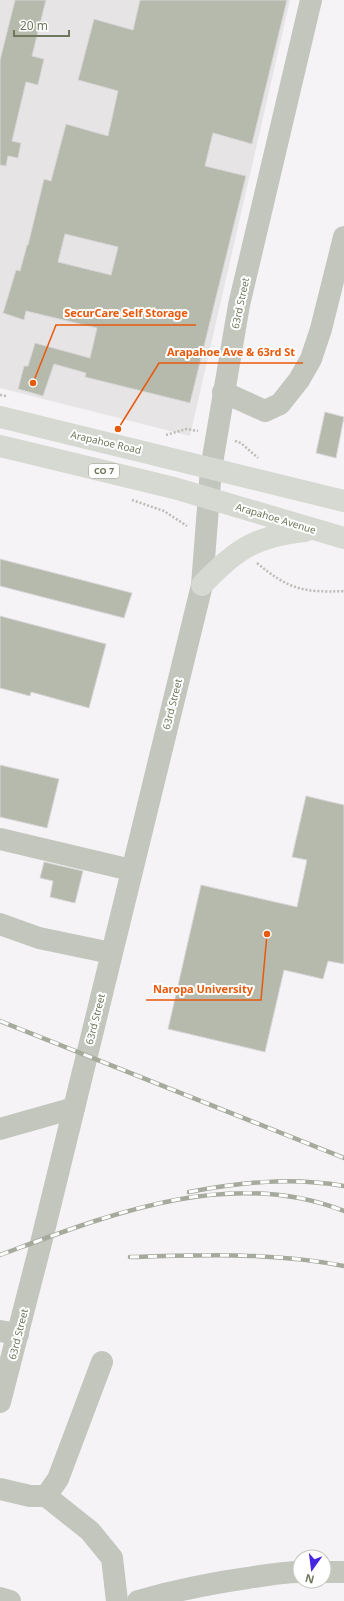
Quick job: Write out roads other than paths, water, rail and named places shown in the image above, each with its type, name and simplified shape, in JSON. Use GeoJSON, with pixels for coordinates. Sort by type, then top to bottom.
{"type":"FeatureCollection","features":[{"type":"Feature","properties":{"kind":"main road","name":"Arapahoe Road"},"geometry":{"type":"LineString","coordinates":[[0,417],[177,459],[211,469]]}},
{"type":"Feature","properties":{"kind":"main road","name":"CO 7"},"geometry":{"type":"LineString","coordinates":[[0,446],[174,488],[208,498]]}},
{"type":"Feature","properties":{"kind":"main road"},"geometry":{"type":"LineString","coordinates":[[211,469],[246,476],[344,501]]}},
{"type":"Feature","properties":{"kind":"main road","name":"Arapahoe Avenue"},"geometry":{"type":"LineString","coordinates":[[208,498],[312,530],[344,538]]}},
{"type":"Feature","properties":{"kind":"main road"},"geometry":{"type":"LineString","coordinates":[[202,585],[222,564],[245,548],[264,538],[279,534],[312,530]]}},
{"type":"Feature","properties":{"kind":"street","name":"63rd Street"},"geometry":{"type":"LineString","coordinates":[[0,1402],[9,1332],[74,1108],[202,585],[211,469],[238,305],[311,0]]}},
{"type":"Feature","properties":{"kind":"street"},"geometry":{"type":"LineString","coordinates":[[223,392],[266,411],[280,404],[310,359],[320,329],[344,237]]}},
{"type":"Feature","properties":{"kind":"street"},"geometry":{"type":"LineString","coordinates":[[0,839],[132,870]]}},
{"type":"Feature","properties":{"kind":"street"},"geometry":{"type":"LineString","coordinates":[[0,924],[39,938],[112,952]]}},
{"type":"Feature","properties":{"kind":"street"},"geometry":{"type":"LineString","coordinates":[[0,1129],[74,1108]]}},
{"type":"Feature","properties":{"kind":"street"},"geometry":{"type":"LineString","coordinates":[[46,1496],[58,1479],[102,1362]]}},
{"type":"Feature","properties":{"kind":"street"},"geometry":{"type":"LineString","coordinates":[[0,1489],[30,1496],[46,1496],[90,1531],[112,1558],[117,1601]]}},
{"type":"Feature","properties":{"kind":"street"},"geometry":{"type":"LineString","coordinates":[[138,1601],[167,1593],[230,1580],[292,1572]]}},
{"type":"Feature","properties":{"kind":"street"},"geometry":{"type":"LineString","coordinates":[[332,1572],[344,1572]]}},
{"type":"Feature","properties":{"kind":"street"},"geometry":{"type":"LineString","coordinates":[[0,1598],[10,1601]]}},
{"type":"Feature","properties":{"kind":"railway"},"geometry":{"type":"LineString","coordinates":[[0,1021],[344,1158]]}},
{"type":"Feature","properties":{"kind":"railway"},"geometry":{"type":"LineString","coordinates":[[189,1192],[248,1183],[285,1181],[324,1183],[344,1186]]}},
{"type":"Feature","properties":{"kind":"railway"},"geometry":{"type":"LineString","coordinates":[[0,1255],[83,1225],[126,1212],[169,1201],[213,1195],[257,1193],[301,1198],[344,1211]]}},
{"type":"Feature","properties":{"kind":"railway"},"geometry":{"type":"LineString","coordinates":[[130,1257],[211,1255],[264,1256],[291,1258],[344,1266]]}},
{"type":"Feature","properties":{"kind":"place","name":"SecurCare Self Storage"},"geometry":{"type":"Point","coordinates":[33,383]}},
{"type":"Feature","properties":{"kind":"place","name":"Arapahoe Ave & 63rd St"},"geometry":{"type":"Point","coordinates":[118,429]}},
{"type":"Feature","properties":{"kind":"place","name":"Naropa University"},"geometry":{"type":"Point","coordinates":[267,934]}}]}
